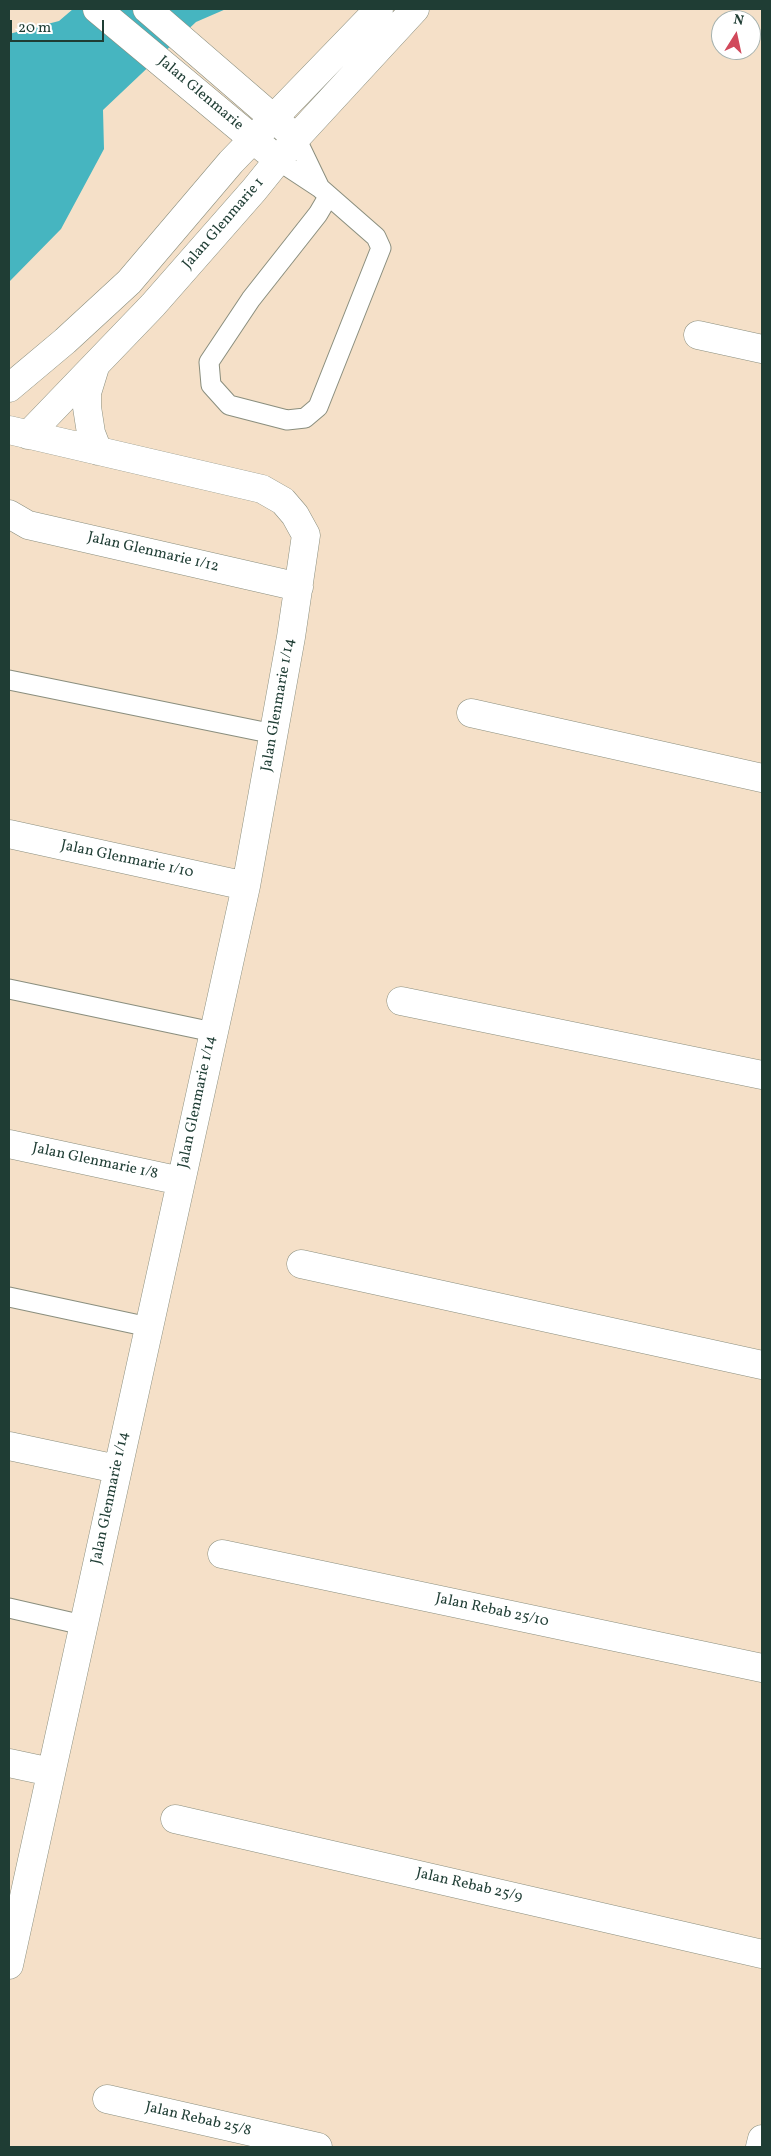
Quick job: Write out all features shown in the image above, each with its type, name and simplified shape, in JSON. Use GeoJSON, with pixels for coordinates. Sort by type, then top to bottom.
{"type":"FeatureCollection","features":[{"type":"Feature","properties":{"kind":"street","name":"Jalan Glenmarie"},"geometry":{"type":"LineString","coordinates":[[97,9],[279,161]]}},
{"type":"Feature","properties":{"kind":"street","name":"Jalan Glenmarie"},"geometry":{"type":"LineString","coordinates":[[147,9],[296,138]]}},
{"type":"Feature","properties":{"kind":"street"},"geometry":{"type":"LineString","coordinates":[[9,388],[65,341],[129,282],[231,162],[379,9]]}},
{"type":"Feature","properties":{"kind":"street","name":"Jalan Glenmarie 1"},"geometry":{"type":"LineString","coordinates":[[18,433],[95,367],[153,305],[279,161],[296,138],[415,9]]}},
{"type":"Feature","properties":{"kind":"street"},"geometry":{"type":"LineString","coordinates":[[129,282],[153,305]]}},
{"type":"Feature","properties":{"kind":"street"},"geometry":{"type":"LineString","coordinates":[[698,335],[762,349]]}},
{"type":"Feature","properties":{"kind":"street"},"geometry":{"type":"LineString","coordinates":[[95,367],[87,393],[91,433],[98,451]]}},
{"type":"Feature","properties":{"kind":"street","name":"Jalan Glenmarie 1/14"},"geometry":{"type":"LineString","coordinates":[[9,1965],[13,1925],[51,1772],[84,1625],[246,886],[274,734],[306,535],[295,515],[283,501],[262,489],[18,433]]}},
{"type":"Feature","properties":{"kind":"street","name":"Jalan Glenmarie 1/12"},"geometry":{"type":"LineString","coordinates":[[9,514],[28,524],[299,587]]}},
{"type":"Feature","properties":{"kind":"street"},"geometry":{"type":"LineString","coordinates":[[471,713],[762,778]]}},
{"type":"Feature","properties":{"kind":"street","name":"Jalan Glenmarie 1/10"},"geometry":{"type":"LineString","coordinates":[[9,834],[246,886]]}},
{"type":"Feature","properties":{"kind":"street"},"geometry":{"type":"LineString","coordinates":[[401,1001],[762,1075]]}},
{"type":"Feature","properties":{"kind":"street","name":"Jalan Glenmarie 1/8"},"geometry":{"type":"LineString","coordinates":[[9,1144],[181,1181]]}},
{"type":"Feature","properties":{"kind":"street"},"geometry":{"type":"LineString","coordinates":[[301,1264],[762,1365]]}},
{"type":"Feature","properties":{"kind":"street"},"geometry":{"type":"LineString","coordinates":[[9,1446],[117,1469]]}},
{"type":"Feature","properties":{"kind":"street","name":"Jalan Rebab 25/10"},"geometry":{"type":"LineString","coordinates":[[222,1554],[762,1668]]}},
{"type":"Feature","properties":{"kind":"street"},"geometry":{"type":"LineString","coordinates":[[9,1763],[51,1772]]}},
{"type":"Feature","properties":{"kind":"street","name":"Jalan Rebab 25/9"},"geometry":{"type":"LineString","coordinates":[[175,1819],[762,1954]]}},
{"type":"Feature","properties":{"kind":"street","name":"Jalan Rebab 25/8"},"geometry":{"type":"LineString","coordinates":[[107,2099],[318,2147]]}},
{"type":"Feature","properties":{"kind":"street"},"geometry":{"type":"LineString","coordinates":[[760,2147],[762,2139]]}},
{"type":"Feature","properties":{"kind":"lane"},"geometry":{"type":"LineString","coordinates":[[279,161],[324,192],[376,237],[381,248],[318,407],[305,418],[287,420],[229,405],[211,385],[209,362],[251,299],[318,214],[324,192],[296,138]]}},
{"type":"Feature","properties":{"kind":"lane"},"geometry":{"type":"LineString","coordinates":[[9,680],[274,734]]}},
{"type":"Feature","properties":{"kind":"lane"},"geometry":{"type":"LineString","coordinates":[[9,989],[213,1032]]}},
{"type":"Feature","properties":{"kind":"lane"},"geometry":{"type":"LineString","coordinates":[[9,1297],[149,1327]]}},
{"type":"Feature","properties":{"kind":"lane"},"geometry":{"type":"LineString","coordinates":[[9,1608],[84,1625]]}},
{"type":"Feature","properties":{"kind":"water"},"geometry":{"type":"Polygon","coordinates":[[[73,9],[226,9],[196,22],[103,110],[104,149],[61,229],[9,282],[9,34],[59,21],[73,9]]]}}]}
